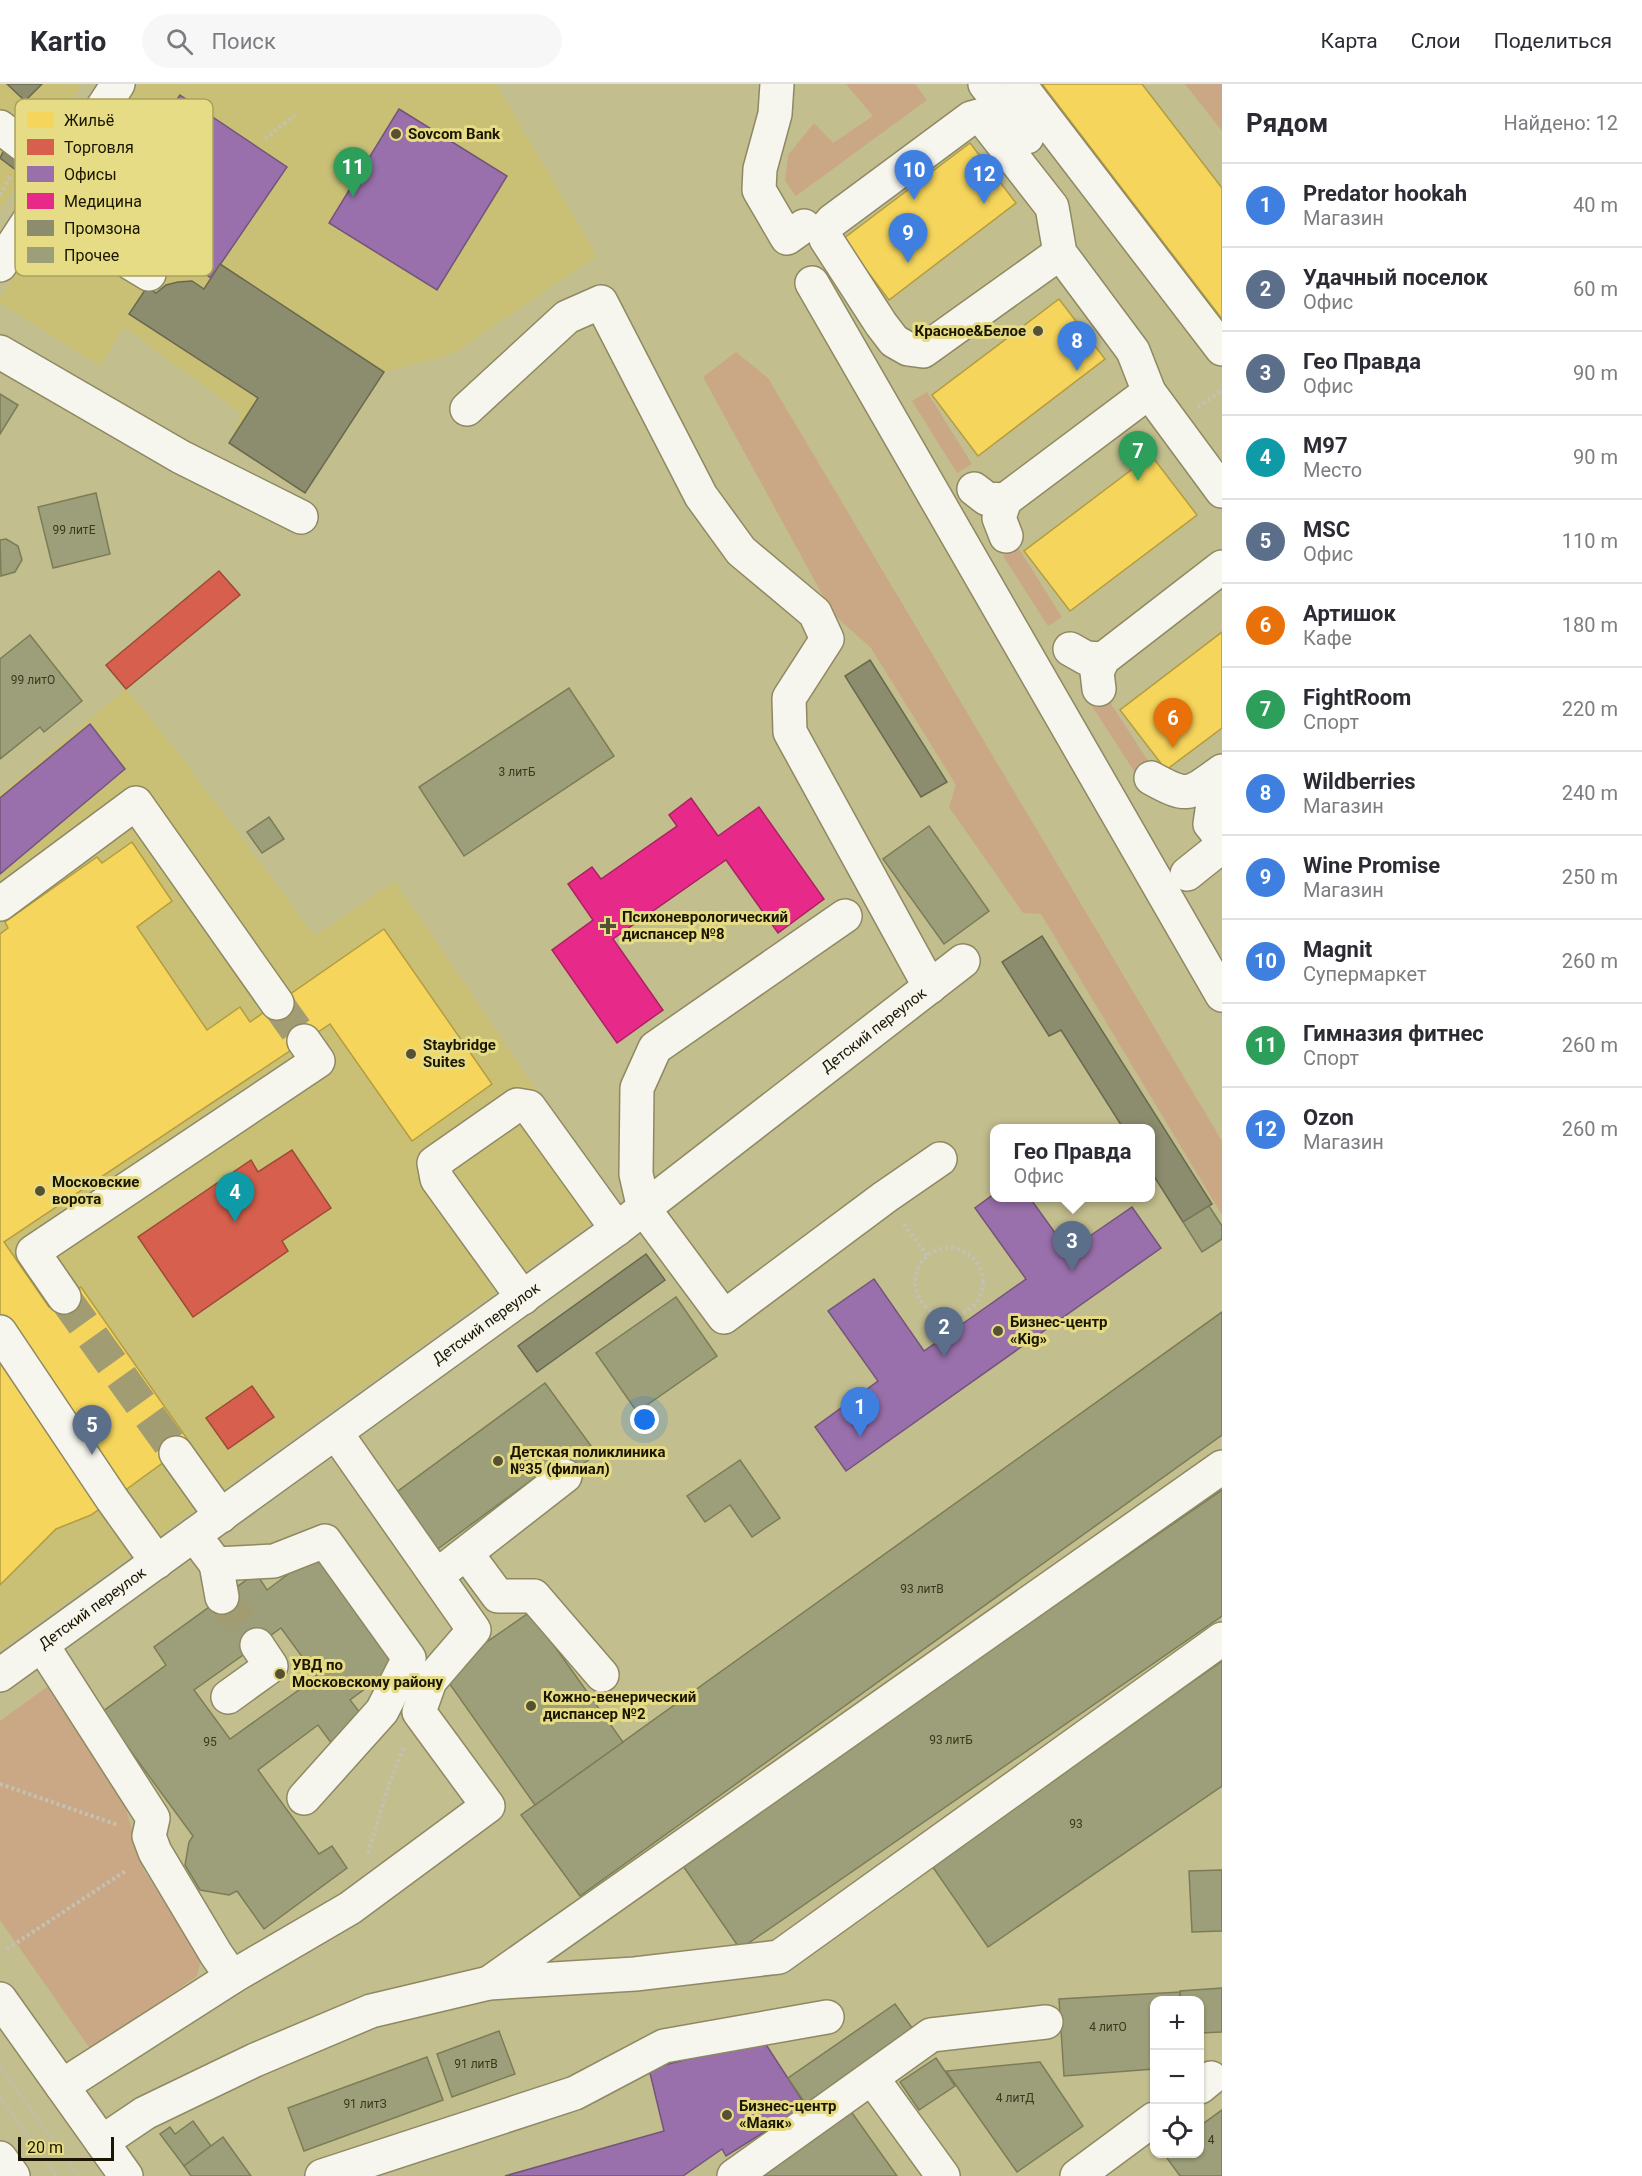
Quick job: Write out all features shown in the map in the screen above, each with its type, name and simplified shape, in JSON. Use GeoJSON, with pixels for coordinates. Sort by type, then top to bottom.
{"type":"FeatureCollection","features":[{"type":"Feature","properties":{"kind":"street"},"geometry":{"type":"LineString","coordinates":[[108,99],[118,84]]}},
{"type":"Feature","properties":{"kind":"street"},"geometry":{"type":"LineString","coordinates":[[777,84],[775,114],[760,169],[759,190],[787,238],[804,226]]}},
{"type":"Feature","properties":{"kind":"street"},"geometry":{"type":"LineString","coordinates":[[985,84],[1044,159],[1060,253],[1132,351],[1149,392],[1222,491]]}},
{"type":"Feature","properties":{"kind":"street"},"geometry":{"type":"LineString","coordinates":[[1019,84],[1222,349]]}},
{"type":"Feature","properties":{"kind":"street"},"geometry":{"type":"LineString","coordinates":[[1052,207],[984,120],[978,116],[970,118],[832,221],[825,230],[826,239],[894,341],[908,350],[923,351],[1060,253]]}},
{"type":"Feature","properties":{"kind":"street"},"geometry":{"type":"LineString","coordinates":[[0,127],[15,138]]}},
{"type":"Feature","properties":{"kind":"street"},"geometry":{"type":"LineString","coordinates":[[0,266],[15,243]]}},
{"type":"Feature","properties":{"kind":"street"},"geometry":{"type":"LineString","coordinates":[[812,283],[1222,995]]}},
{"type":"Feature","properties":{"kind":"street"},"geometry":{"type":"LineString","coordinates":[[467,409],[567,317],[601,302],[701,496],[741,551],[815,613],[827,639],[789,698],[790,732],[930,987]]}},
{"type":"Feature","properties":{"kind":"street"},"geometry":{"type":"LineString","coordinates":[[0,352],[181,457],[301,517]]}},
{"type":"Feature","properties":{"kind":"street"},"geometry":{"type":"LineString","coordinates":[[1006,536],[999,518],[1005,500],[1149,392]]}},
{"type":"Feature","properties":{"kind":"street"},"geometry":{"type":"LineString","coordinates":[[974,489],[987,499],[1005,500]]}},
{"type":"Feature","properties":{"kind":"street"},"geometry":{"type":"LineString","coordinates":[[1070,649],[1086,658],[1101,674],[1222,567]]}},
{"type":"Feature","properties":{"kind":"street"},"geometry":{"type":"LineString","coordinates":[[1151,778],[1174,791],[1194,792],[1222,771]]}},
{"type":"Feature","properties":{"kind":"street"},"geometry":{"type":"LineString","coordinates":[[1222,802],[1212,810],[1210,824],[1222,839]]}},
{"type":"Feature","properties":{"kind":"street"},"geometry":{"type":"LineString","coordinates":[[0,904],[136,803],[277,1003]]}},
{"type":"Feature","properties":{"kind":"street"},"geometry":{"type":"LineString","coordinates":[[1187,874],[1222,846]]}},
{"type":"Feature","properties":{"kind":"street"},"geometry":{"type":"LineString","coordinates":[[845,916],[656,1048],[637,1088],[636,1174],[644,1209],[724,1317],[885,1197],[940,1159]]}},
{"type":"Feature","properties":{"kind":"street","name":"Детский переулок"},"geometry":{"type":"LineString","coordinates":[[0,1675],[644,1209],[963,961]]}},
{"type":"Feature","properties":{"kind":"street"},"geometry":{"type":"LineString","coordinates":[[64,1297],[33,1252],[318,1061],[304,1041]]}},
{"type":"Feature","properties":{"kind":"street"},"geometry":{"type":"LineString","coordinates":[[523,1298],[437,1179],[434,1164],[516,1105],[529,1107],[617,1229]]}},
{"type":"Feature","properties":{"kind":"street"},"geometry":{"type":"LineString","coordinates":[[0,1332],[157,1562]]}},
{"type":"Feature","properties":{"kind":"street"},"geometry":{"type":"LineString","coordinates":[[62,2086],[232,1977],[350,1908],[488,1806],[419,1712],[430,1681],[474,1630],[336,1432]]}},
{"type":"Feature","properties":{"kind":"street"},"geometry":{"type":"LineString","coordinates":[[176,1453],[221,1516]]}},
{"type":"Feature","properties":{"kind":"street"},"geometry":{"type":"LineString","coordinates":[[489,1983],[1222,1467]]}},
{"type":"Feature","properties":{"kind":"street"},"geometry":{"type":"LineString","coordinates":[[437,1575],[565,1476]]}},
{"type":"Feature","properties":{"kind":"street"},"geometry":{"type":"LineString","coordinates":[[194,1535],[216,1564],[222,1598]]}},
{"type":"Feature","properties":{"kind":"street"},"geometry":{"type":"LineString","coordinates":[[216,1564],[274,1561],[325,1541],[409,1658],[382,1711],[304,1798]]}},
{"type":"Feature","properties":{"kind":"street"},"geometry":{"type":"LineString","coordinates":[[467,1554],[498,1596],[534,1596],[602,1675]]}},
{"type":"Feature","properties":{"kind":"street"},"geometry":{"type":"LineString","coordinates":[[102,2142],[155,2108],[255,2060],[371,2011],[489,1983],[635,1974],[779,1957],[1222,1639]]}},
{"type":"Feature","properties":{"kind":"street"},"geometry":{"type":"LineString","coordinates":[[42,1645],[153,1818],[152,1844],[216,1954],[232,1977]]}},
{"type":"Feature","properties":{"kind":"street"},"geometry":{"type":"LineString","coordinates":[[228,1697],[271,1666],[256,1645]]}},
{"type":"Feature","properties":{"kind":"street"},"geometry":{"type":"LineString","coordinates":[[0,1999],[126,2176]]}},
{"type":"Feature","properties":{"kind":"street"},"geometry":{"type":"LineString","coordinates":[[322,2176],[575,2093],[664,2046],[827,2017]]}},
{"type":"Feature","properties":{"kind":"street"},"geometry":{"type":"LineString","coordinates":[[734,2176],[931,2036],[1046,2022]]}},
{"type":"Feature","properties":{"kind":"street"},"geometry":{"type":"LineString","coordinates":[[872,2078],[943,2176]]}},
{"type":"Feature","properties":{"kind":"street"},"geometry":{"type":"LineString","coordinates":[[1077,2176],[1150,2123]]}},
{"type":"Feature","properties":{"kind":"street"},"geometry":{"type":"LineString","coordinates":[[0,2158],[13,2176]]}},
{"type":"Feature","properties":{"kind":"path"},"geometry":{"type":"LineString","coordinates":[[265,139],[295,115]]}},
{"type":"Feature","properties":{"kind":"path"},"geometry":{"type":"LineString","coordinates":[[0,195],[12,176],[6,170]]}},
{"type":"Feature","properties":{"kind":"path"},"geometry":{"type":"LineString","coordinates":[[949,1248],[960,1250],[971,1255],[979,1264],[983,1275],[980,1298],[963,1313],[953,1316],[942,1315],[923,1304],[915,1285],[916,1274],[927,1255],[949,1248]]}},
{"type":"Feature","properties":{"kind":"path"},"geometry":{"type":"LineString","coordinates":[[350,1908],[389,1784],[419,1712]]}},
{"type":"Feature","properties":{"kind":"path"},"geometry":{"type":"LineString","coordinates":[[0,1784],[152,1844]]}},
{"type":"Feature","properties":{"kind":"path"},"geometry":{"type":"LineString","coordinates":[[7,1949],[152,1844]]}},
{"type":"Feature","properties":{"kind":"shaded area"},"geometry":{"type":"Polygon","coordinates":[[[0,84],[82,84],[72,99],[15,99],[15,187],[0,210],[0,84]]]}},
{"type":"Feature","properties":{"kind":"shaded area"},"geometry":{"type":"Polygon","coordinates":[[[139,84],[496,84],[597,256],[452,354],[384,372],[305,493],[229,443],[241,413],[124,327],[100,366],[0,303],[0,297],[15,274],[15,276],[213,276],[213,99],[129,99],[139,84]]]}},
{"type":"Feature","properties":{"kind":"shaded area"},"geometry":{"type":"Polygon","coordinates":[[[846,84],[915,84],[927,100],[796,196],[785,181],[788,155],[814,123],[833,143],[873,116],[846,84]]]}},
{"type":"Feature","properties":{"kind":"shaded area"},"geometry":{"type":"Polygon","coordinates":[[[1185,84],[1222,84],[1222,131],[1185,84]]]}},
{"type":"Feature","properties":{"kind":"shaded area"},"geometry":{"type":"Polygon","coordinates":[[[736,352],[768,378],[1222,1141],[1222,1215],[1041,914],[1023,913],[949,807],[956,785],[871,648],[833,614],[703,377],[736,352]]]}},
{"type":"Feature","properties":{"kind":"shaded area"},"geometry":{"type":"Polygon","coordinates":[[[927,392],[972,464],[957,473],[912,401],[927,392]]]}},
{"type":"Feature","properties":{"kind":"shaded area"},"geometry":{"type":"Polygon","coordinates":[[[1017,546],[1062,617],[1048,626],[1003,556],[1017,546]]]}},
{"type":"Feature","properties":{"kind":"shaded area"},"geometry":{"type":"Polygon","coordinates":[[[126,689],[176,750],[315,936],[395,881],[615,1206],[0,1650],[0,794],[126,689]]]}},
{"type":"Feature","properties":{"kind":"shaded area"},"geometry":{"type":"Polygon","coordinates":[[[1104,693],[1150,764],[1136,774],[1090,703],[1104,693]]]}},
{"type":"Feature","properties":{"kind":"shaded area"},"geometry":{"type":"Polygon","coordinates":[[[51,1684],[122,1795],[143,1869],[201,1959],[197,1976],[91,2050],[0,1920],[0,1721],[51,1684]]]}},
{"type":"Feature","properties":{"kind":"building: Жильё"},"geometry":{"type":"Polygon","coordinates":[[[1042,84],[1142,84],[1222,188],[1222,319],[1042,84]]]}},
{"type":"Feature","properties":{"kind":"building: Жильё"},"geometry":{"type":"Polygon","coordinates":[[[970,143],[1016,203],[889,300],[843,239],[970,143]]]}},
{"type":"Feature","properties":{"kind":"building: Жильё"},"geometry":{"type":"Polygon","coordinates":[[[1059,299],[1105,359],[978,456],[932,395],[1059,299]]]}},
{"type":"Feature","properties":{"kind":"building: Жильё"},"geometry":{"type":"Polygon","coordinates":[[[1151,455],[1197,515],[1070,611],[1024,551],[1151,455]]]}},
{"type":"Feature","properties":{"kind":"building: Жильё"},"geometry":{"type":"Polygon","coordinates":[[[1222,632],[1222,728],[1166,770],[1120,710],[1222,632]]]}},
{"type":"Feature","properties":{"kind":"building: Жильё","name":"Московские ворота"},"geometry":{"type":"Polygon","coordinates":[[[132,842],[172,901],[137,927],[207,1030],[240,1007],[250,1022],[384,929],[492,1084],[412,1141],[330,1024],[4,1242],[49,1307],[81,1287],[190,1443],[91,1515],[56,1529],[0,1585],[0,934],[8,928],[5,922],[97,857],[102,863],[132,842]]]}},
{"type":"Feature","properties":{"kind":"building: Торговля"},"geometry":{"type":"Polygon","coordinates":[[[219,571],[240,595],[126,689],[106,665],[219,571]]]}},
{"type":"Feature","properties":{"kind":"building: Торговля"},"geometry":{"type":"Polygon","coordinates":[[[292,1150],[331,1208],[282,1241],[288,1251],[193,1317],[138,1237],[251,1160],[258,1172],[292,1150]]]}},
{"type":"Feature","properties":{"kind":"building: Торговля"},"geometry":{"type":"Polygon","coordinates":[[[252,1386],[274,1417],[228,1449],[206,1418],[252,1386]]]}},
{"type":"Feature","properties":{"kind":"building: Офисы"},"geometry":{"type":"Polygon","coordinates":[[[399,109],[507,176],[437,290],[329,223],[399,109]]]}},
{"type":"Feature","properties":{"kind":"building: Офисы"},"geometry":{"type":"Polygon","coordinates":[[[213,117],[287,167],[213,275],[213,117]]]}},
{"type":"Feature","properties":{"kind":"building: Офисы"},"geometry":{"type":"Polygon","coordinates":[[[90,724],[125,769],[0,874],[0,798],[90,724]]]}},
{"type":"Feature","properties":{"kind":"building: Офисы","name":"Бизнес-центр «Kig»"},"geometry":{"type":"Polygon","coordinates":[[[990,1197],[990,1202],[1033,1202],[1068,1251],[1132,1207],[1161,1248],[846,1471],[815,1427],[878,1381],[828,1311],[874,1279],[924,1351],[1026,1279],[975,1208],[990,1197]]]}},
{"type":"Feature","properties":{"kind":"building: Офисы","name":"Бизнес-центр «Маяк»"},"geometry":{"type":"Polygon","coordinates":[[[763,2040],[806,2106],[726,2156],[722,2149],[683,2176],[505,2176],[664,2131],[649,2069],[763,2040]]]}},
{"type":"Feature","properties":{"kind":"building: Медицина","name":"Психоневрологический диспансер №8"},"geometry":{"type":"Polygon","coordinates":[[[691,798],[718,836],[759,807],[824,899],[778,933],[726,860],[613,939],[663,1010],[617,1043],[552,950],[593,920],[568,884],[592,867],[601,879],[677,826],[669,815],[691,798]]]}},
{"type":"Feature","properties":{"kind":"building: Промзона"},"geometry":{"type":"Polygon","coordinates":[[[7,84],[42,84],[27,99],[23,99],[7,84]]]}},
{"type":"Feature","properties":{"kind":"building: Промзона"},"geometry":{"type":"Polygon","coordinates":[[[5,148],[15,155],[15,169],[0,158],[5,148]]]}},
{"type":"Feature","properties":{"kind":"building: Промзона"},"geometry":{"type":"Polygon","coordinates":[[[220,264],[384,372],[305,493],[229,443],[258,398],[129,314],[147,287],[156,293],[166,285],[192,281],[204,289],[220,264]]]}},
{"type":"Feature","properties":{"kind":"building: Промзона"},"geometry":{"type":"Polygon","coordinates":[[[870,660],[947,782],[921,797],[845,676],[870,660]]]}},
{"type":"Feature","properties":{"kind":"building: Промзона"},"geometry":{"type":"Polygon","coordinates":[[[1042,936],[1212,1204],[1183,1222],[1155,1178],[1155,1124],[1120,1124],[1061,1030],[1049,1036],[1002,962],[1042,936]]]}},
{"type":"Feature","properties":{"kind":"building: Промзона"},"geometry":{"type":"Polygon","coordinates":[[[646,1254],[665,1280],[537,1372],[518,1346],[646,1254]]]}},
{"type":"Feature","properties":{"kind":"building: Прочее"},"geometry":{"type":"Polygon","coordinates":[[[0,394],[18,405],[0,434],[0,394]]]}},
{"type":"Feature","properties":{"kind":"building: Прочее"},"geometry":{"type":"Polygon","coordinates":[[[96,493],[110,554],[53,568],[38,507],[96,493]]]}},
{"type":"Feature","properties":{"kind":"building: Прочее"},"geometry":{"type":"Polygon","coordinates":[[[6,539],[18,546],[22,560],[15,572],[1,576],[0,540],[6,539]]]}},
{"type":"Feature","properties":{"kind":"building: Прочее"},"geometry":{"type":"Polygon","coordinates":[[[30,635],[82,701],[44,732],[40,727],[0,759],[0,659],[30,635]]]}},
{"type":"Feature","properties":{"kind":"building: Прочее"},"geometry":{"type":"Polygon","coordinates":[[[569,688],[614,756],[464,856],[419,787],[569,688]]]}},
{"type":"Feature","properties":{"kind":"building: Прочее"},"geometry":{"type":"Polygon","coordinates":[[[269,817],[284,839],[262,853],[247,832],[269,817]]]}},
{"type":"Feature","properties":{"kind":"building: Прочее"},"geometry":{"type":"Polygon","coordinates":[[[929,826],[989,911],[944,944],[883,859],[929,826]]]}},
{"type":"Feature","properties":{"kind":"building: Прочее"},"geometry":{"type":"Polygon","coordinates":[[[1209,1206],[1222,1226],[1222,1239],[1202,1252],[1183,1222],[1209,1206]]]}},
{"type":"Feature","properties":{"kind":"building: Прочее"},"geometry":{"type":"Polygon","coordinates":[[[676,1297],[717,1356],[637,1412],[596,1353],[676,1297]]]}},
{"type":"Feature","properties":{"kind":"building: Прочее"},"geometry":{"type":"Polygon","coordinates":[[[1222,1312],[1222,1435],[580,1896],[521,1815],[1222,1312]]]}},
{"type":"Feature","properties":{"kind":"building: Прочее","name":"Детская поликлиника №35 (филиал)"},"geometry":{"type":"Polygon","coordinates":[[[545,1383],[597,1454],[577,1468],[567,1454],[435,1551],[394,1494],[545,1383]]]}},
{"type":"Feature","properties":{"kind":"building: Прочее"},"geometry":{"type":"Polygon","coordinates":[[[740,1460],[780,1518],[752,1537],[730,1505],[705,1522],[687,1496],[740,1460]]]}},
{"type":"Feature","properties":{"kind":"building: Прочее"},"geometry":{"type":"Polygon","coordinates":[[[1222,1490],[1222,1616],[740,1949],[681,1863],[1222,1490]]]}},
{"type":"Feature","properties":{"kind":"building: Прочее"},"geometry":{"type":"Polygon","coordinates":[[[315,1554],[396,1666],[350,1700],[365,1719],[332,1744],[318,1725],[258,1770],[319,1854],[332,1846],[347,1868],[264,1929],[237,1891],[229,1895],[200,1890],[185,1865],[189,1842],[193,1836],[102,1712],[166,1665],[154,1647],[256,1573],[267,1590],[315,1554]],[[281,1628],[194,1690],[230,1739],[317,1677],[281,1628]]]}},
{"type":"Feature","properties":{"kind":"building: Прочее","name":"Кожно-венерический диспансер №2"},"geometry":{"type":"Polygon","coordinates":[[[530,1612],[623,1742],[535,1805],[442,1673],[530,1612]]]}},
{"type":"Feature","properties":{"kind":"building: Прочее"},"geometry":{"type":"Polygon","coordinates":[[[1222,1661],[1222,1786],[988,1947],[930,1863],[1222,1661]]]}},
{"type":"Feature","properties":{"kind":"building: Прочее"},"geometry":{"type":"Polygon","coordinates":[[[1222,1870],[1222,1931],[1192,1932],[1189,1871],[1222,1870]]]}},
{"type":"Feature","properties":{"kind":"building: Прочее"},"geometry":{"type":"Polygon","coordinates":[[[1222,1988],[1222,2032],[1204,2033],[1204,1996],[1181,1996],[1180,1991],[1222,1988]]]}},
{"type":"Feature","properties":{"kind":"building: Прочее"},"geometry":{"type":"Polygon","coordinates":[[[1180,1992],[1180,1996],[1150,1996],[1150,2069],[1064,2076],[1059,1999],[1180,1992]]]}},
{"type":"Feature","properties":{"kind":"building: Прочее"},"geometry":{"type":"Polygon","coordinates":[[[895,2004],[915,2032],[807,2106],[788,2078],[895,2004]]]}},
{"type":"Feature","properties":{"kind":"building: Прочее"},"geometry":{"type":"Polygon","coordinates":[[[499,2031],[515,2074],[452,2097],[437,2054],[499,2031]]]}},
{"type":"Feature","properties":{"kind":"building: Прочее"},"geometry":{"type":"Polygon","coordinates":[[[427,2057],[443,2100],[304,2151],[288,2108],[427,2057]]]}},
{"type":"Feature","properties":{"kind":"building: Прочее"},"geometry":{"type":"Polygon","coordinates":[[[936,2058],[955,2086],[919,2110],[900,2082],[936,2058]]]}},
{"type":"Feature","properties":{"kind":"building: Прочее"},"geometry":{"type":"Polygon","coordinates":[[[1040,2062],[1083,2126],[1017,2172],[946,2071],[1040,2062]]]}},
{"type":"Feature","properties":{"kind":"building: Прочее"},"geometry":{"type":"Polygon","coordinates":[[[850,2110],[897,2176],[756,2176],[850,2110]]]}},
{"type":"Feature","properties":{"kind":"building: Прочее"},"geometry":{"type":"Polygon","coordinates":[[[1222,2110],[1222,2176],[1180,2176],[1167,2158],[1204,2158],[1204,2123],[1222,2110]]]}},
{"type":"Feature","properties":{"kind":"building: Прочее"},"geometry":{"type":"Polygon","coordinates":[[[193,2121],[211,2146],[184,2166],[160,2134],[170,2127],[175,2134],[193,2121]]]}},
{"type":"Feature","properties":{"kind":"building: Прочее"},"geometry":{"type":"Polygon","coordinates":[[[223,2137],[251,2176],[191,2176],[184,2166],[223,2137]]]}},
{"type":"Feature","properties":{"kind":"tunnel"},"geometry":{"type":"LineString","coordinates":[[277,1003],[304,1041]]}},
{"type":"Feature","properties":{"kind":"tunnel"},"geometry":{"type":"LineString","coordinates":[[64,1297],[176,1453]]}},
{"type":"Feature","properties":{"kind":"tunnel"},"geometry":{"type":"LineString","coordinates":[[222,1597],[257,1645]]}},
{"type":"Feature","properties":{"kind":"tram line"},"geometry":{"type":"LineString","coordinates":[[0,2066],[78,2176]]}},
{"type":"Feature","properties":{"kind":"tram line"},"geometry":{"type":"LineString","coordinates":[[0,2097],[56,2176]]}},
{"type":"Feature","properties":{"kind":"place","name":"Sovcom Bank"},"geometry":{"type":"Point","coordinates":[396,134]}},
{"type":"Feature","properties":{"kind":"place","name":"Гимназия фитнес"},"geometry":{"type":"Point","coordinates":[353,197]}},
{"type":"Feature","properties":{"kind":"place","name":"Magnit"},"geometry":{"type":"Point","coordinates":[914,200]}},
{"type":"Feature","properties":{"kind":"place","name":"Ozon"},"geometry":{"type":"Point","coordinates":[984,204]}},
{"type":"Feature","properties":{"kind":"place","name":"Wine Promise"},"geometry":{"type":"Point","coordinates":[908,263]}},
{"type":"Feature","properties":{"kind":"place","name":"Красное&Белое"},"geometry":{"type":"Point","coordinates":[1038,331]}},
{"type":"Feature","properties":{"kind":"place","name":"Wildberries"},"geometry":{"type":"Point","coordinates":[1077,371]}},
{"type":"Feature","properties":{"kind":"place","name":"FightRoom"},"geometry":{"type":"Point","coordinates":[1138,481]}},
{"type":"Feature","properties":{"kind":"place","name":"Артишок"},"geometry":{"type":"Point","coordinates":[1173,748]}},
{"type":"Feature","properties":{"kind":"place","name":"Психоневрологический диспансер №8"},"geometry":{"type":"Point","coordinates":[608,926]}},
{"type":"Feature","properties":{"kind":"place","name":"Staybridge Suites"},"geometry":{"type":"Point","coordinates":[411,1054]}},
{"type":"Feature","properties":{"kind":"place","name":"Московские ворота"},"geometry":{"type":"Point","coordinates":[40,1191]}},
{"type":"Feature","properties":{"kind":"place","name":"M97"},"geometry":{"type":"Point","coordinates":[235,1222]}},
{"type":"Feature","properties":{"kind":"place","name":"Гео Правда"},"geometry":{"type":"Point","coordinates":[1072,1271]}},
{"type":"Feature","properties":{"kind":"place","name":"Бизнес-центр «Kig»"},"geometry":{"type":"Point","coordinates":[998,1331]}},
{"type":"Feature","properties":{"kind":"place","name":"Удачный поселок"},"geometry":{"type":"Point","coordinates":[944,1357]}},
{"type":"Feature","properties":{"kind":"place","name":"Predator hookah"},"geometry":{"type":"Point","coordinates":[860,1437]}},
{"type":"Feature","properties":{"kind":"place","name":"MSC"},"geometry":{"type":"Point","coordinates":[92,1455]}},
{"type":"Feature","properties":{"kind":"place","name":"Детская поликлиника №35 (филиал)"},"geometry":{"type":"Point","coordinates":[498,1461]}},
{"type":"Feature","properties":{"kind":"place","name":"УВД по Московскому району"},"geometry":{"type":"Point","coordinates":[280,1674]}},
{"type":"Feature","properties":{"kind":"place","name":"Кожно-венерический диспансер №2"},"geometry":{"type":"Point","coordinates":[531,1706]}},
{"type":"Feature","properties":{"kind":"place","name":"Бизнес-центр «Маяк»"},"geometry":{"type":"Point","coordinates":[727,2115]}}]}
